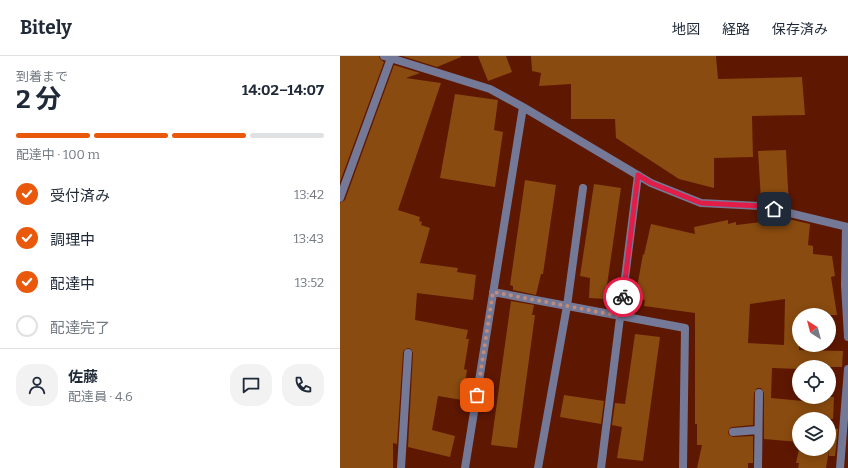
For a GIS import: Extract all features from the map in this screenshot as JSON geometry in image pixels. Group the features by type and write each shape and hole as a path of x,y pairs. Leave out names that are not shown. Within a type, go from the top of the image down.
{"street":[{"path":"340,198 387,57 490,89 651,183 701,203 760,206 847,227 845,285 848,337"},
{"path":"465,468 523,107"},
{"path":"601,468 638,175"},
{"path":"538,468 567,306 582,188"},
{"path":"493,292 686,328 683,468"},
{"path":"401,468 408,353"},
{"path":"840,468 848,369"},
{"path":"758,468 759,393"},
{"path":"733,432 758,430"}],"building":[{"path":"340,56 379,56 384,62 340,182"},
{"path":"402,56 461,56 461,57 437,67"},
{"path":"478,56 506,56 512,72 488,81"},
{"path":"531,56 716,56 718,79 802,77 805,115 752,116 753,157 714,158 714,188 679,179 616,138 615,119 571,119 571,84 539,86 541,73 532,71"},
{"path":"394,65 420,73 406,78 441,83 398,210 420,217 419,221 422,222 421,225 430,228 420,263 458,268 457,272 476,275 473,300 417,293 415,320 468,330 466,339 469,339 464,369 467,370 462,400 438,396 432,430 455,436 450,457 408,447 413,353 411,349 408,348 404,350 403,353 397,444 393,443 393,468 340,468 340,203 345,200"},
{"path":"455,94 498,100 494,130 503,132 495,187 440,178"},
{"path":"786,150 789,207 761,200 758,151"},
{"path":"525,180 556,185 543,274 541,274 536,295 513,290 513,286 510,285"},
{"path":"594,184 621,188 605,299 589,298 590,278 580,276"},
{"path":"762,213 810,224 808,245 813,246 813,254 832,256 835,276 831,277 836,308 792,308 792,352 843,351 842,367 836,367 836,360 792,360 792,369 772,368 771,398 792,400 792,404 834,404 833,412 792,412 792,441 764,439 764,393 761,388 757,388 754,393 753,425 732,427 728,432 729,435 733,437 753,436 753,463 748,463 748,468 697,468 702,445 697,445 697,424 695,424 695,313 644,306 645,300 635,299 643,254 644,255 651,224 695,234 694,227 728,220 728,224 736,222 736,225 762,222","holes":["785,299 784,345 748,343 750,304"]},
{"path":"511,301 534,305 532,315 535,315 517,448 491,445"},
{"path":"635,334 660,337 643,461 617,458 622,427 612,425 615,403 625,404"},
{"path":"564,395 604,401 601,424 560,417"},
{"path":"836,429 838,429 836,447"},
{"path":"798,456 828,456 826,468 798,468 799,463 796,463"}],"way so far":[{"path":"477,395 493,292 620,316 623,297"}],"route":[{"path":"623,297 638,175 651,183 701,203 760,206 774,209"}]}
